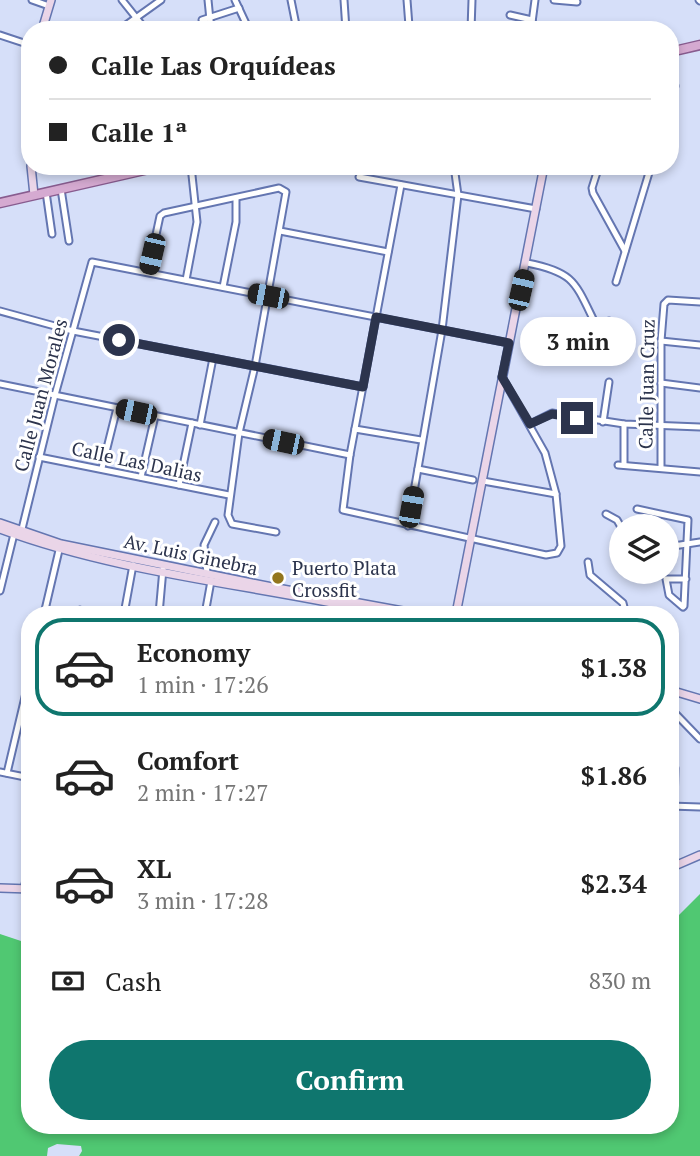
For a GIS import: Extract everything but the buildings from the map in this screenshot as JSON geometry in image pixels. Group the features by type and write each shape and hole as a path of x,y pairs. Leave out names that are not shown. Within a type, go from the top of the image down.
{"main road":[{"path":"679,48 700,43"},
{"path":"0,203 102,175"},
{"path":"0,197 46,192 122,175"}],"street":[{"path":"32,0 50,3 44,21"},
{"path":"122,0 139,21"},
{"path":"132,21 161,0"},
{"path":"208,0 210,21"},
{"path":"235,0 245,21"},
{"path":"290,0 295,21"},
{"path":"344,0 345,21"},
{"path":"407,0 409,21"},
{"path":"471,0 471,21"},
{"path":"510,15 532,19 535,0"},
{"path":"554,0 577,2"},
{"path":"202,20 239,8"},
{"path":"0,35 21,42"},
{"path":"32,175 33,192"},
{"path":"186,280 197,222 192,175"},
{"path":"408,526 442,330 458,195 455,175"},
{"path":"458,606 527,264 542,175"},
{"path":"596,175 593,193 625,251"},
{"path":"616,282 648,175"},
{"path":"359,177 536,209"},
{"path":"401,185 350,455 343,510 550,556 557,553 561,546 556,494 545,453 502,377"},
{"path":"276,532 232,524 228,519 239,433 256,366 268,296 280,231 286,195 284,190 279,188 167,211 160,216 148,272 186,280 223,287 268,296 509,343"},
{"path":"61,189 69,241"},
{"path":"46,192 52,233"},
{"path":"223,287 236,222 236,198"},
{"path":"280,231 388,252"},
{"name":"Calle Juan Morales","path":"0,591 92,262 148,272"},
{"path":"527,264 550,267 566,275 581,295 595,323"},
{"path":"699,302 700,292"},
{"name":"Calle Juan Cruz","path":"661,468 661,341 666,301 699,302"},
{"path":"0,311 73,331 363,387"},
{"path":"559,334 609,321"},
{"path":"661,341 700,345"},
{"path":"200,425 213,358"},
{"path":"603,422 609,382"},
{"path":"661,383 700,387"},
{"path":"0,384 350,455"},
{"path":"102,468 117,408"},
{"path":"530,424 552,414 624,425 700,427"},
{"path":"141,477 155,415"},
{"path":"179,485 192,423"},
{"path":"624,425 621,465 700,472"},
{"path":"355,429 421,440"},
{"name":"Calle Las Dalias","path":"39,457 229,495"},
{"path":"418,469 472,480"},
{"path":"483,481 556,494"},
{"path":"636,509 687,519 688,544 686,579 682,607 669,595 666,579 686,579"},
{"path":"206,606 209,577 204,545 215,522"},
{"name":"Av. Luis Ginebra","path":"0,523 18,533"},
{"name":"Av. Luis Ginebra","path":"0,529 133,565 163,567"},
{"path":"679,545 700,542"},
{"path":"46,606 60,546"},
{"name":"Av. Luis Ginebra","path":"60,546 351,606"},
{"path":"587,562 590,575 624,606"},
{"path":"125,606 133,565"},
{"path":"160,606 163,567"},
{"path":"679,693 700,699"},
{"path":"7,774 21,714"},
{"path":"679,717 700,739"},
{"path":"0,772 21,776"},
{"path":"679,806 700,807"},
{"path":"679,864 700,855"},
{"path":"0,888 21,889"}],"shaded area":[{"path":"700,894 700,1156 79,1156 81,1146 57,1144 48,1148 47,1156 0,1156 0,934 21,941 21,1134 679,1134 679,915"}],"place":[{"name":"Puerto Plata Crossfit","path":"278,578"}],"route":[{"path":"119,340 363,387 376,317 509,343 502,377 530,424 549,414 577,418"}]}
